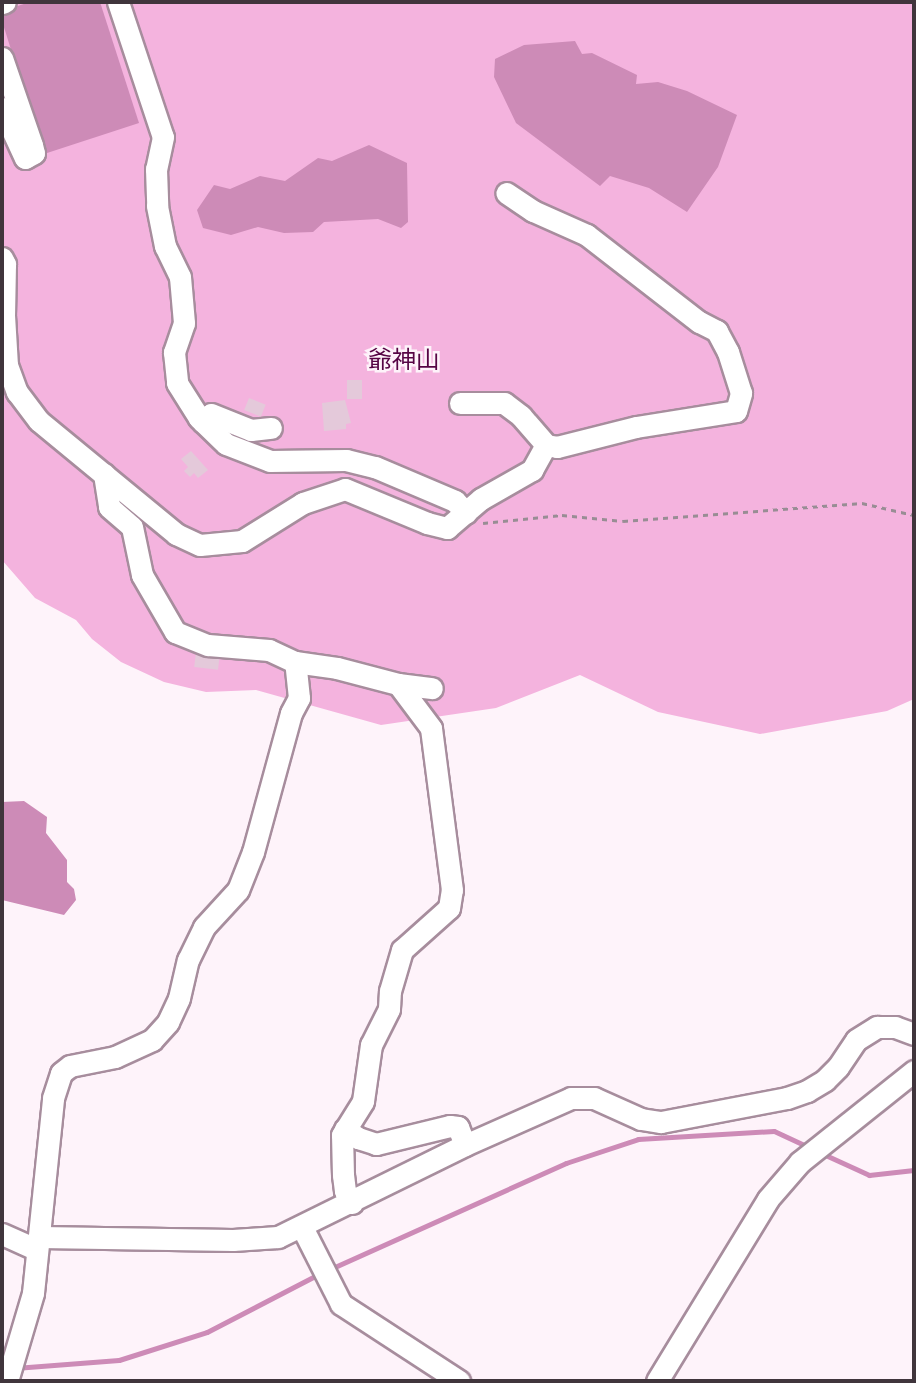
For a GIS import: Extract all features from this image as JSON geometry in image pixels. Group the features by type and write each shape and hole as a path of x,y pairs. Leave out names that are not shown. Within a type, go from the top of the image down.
{"street":[{"path":"118,2 163,137 156,169 157,194 164,246 180,277 184,323 174,352 177,383 203,422 226,444 270,461 346,460 375,467 455,501 466,513"},
{"path":"2,58 34,153 25,158 2,108"},
{"path":"460,403 504,403 521,416 546,445 557,447 636,427 736,411 741,393 728,352 717,331 699,322 587,235 533,211 506,193"},
{"path":"2,258 5,264 7,365 17,392 40,421 176,534 200,545 242,541 303,503 345,489 440,527 447,527 481,499 532,470 546,445"},
{"path":"203,422 211,414 251,430 271,428"},
{"path":"104,474 109,507 132,527 142,575 175,632 208,645 269,650 295,662 337,668 398,684 432,688"},
{"path":"7,1381 33,1293 53,1098 61,1073 70,1066 115,1057 152,1040 168,1022 179,998 188,960 204,927 238,890 253,852 291,713 299,698 295,662"},
{"path":"352,1203 343,1175 342,1135 363,1101 371,1045 389,1009 390,990 402,950 449,908 452,890 431,728 398,684"},
{"path":"2,1234 38,1243 278,1237 352,1203 465,1145 572,1098 594,1098 641,1119 661,1122 787,1098 825,1080 856,1040 877,1027 895,1027 914,1034"},
{"path":"657,1381 768,1199 800,1162 914,1071"},
{"path":"345,1129 358,1138 376,1144 450,1126 458,1127 465,1145"},
{"path":"302,1227 341,1304 459,1381"}],"path":[{"path":"466,513 481,523 562,514 623,521 862,503 914,515"}],"green space":[{"name":"爺神山","path":"2,2 914,2 914,699 887,711 760,734 658,712 580,675 496,708 381,725 256,690 206,692 164,682 121,662 92,639 76,620 35,598 2,560"}],"shaded area":[{"path":"30,2 100,2 139,123 44,154 2,21 2,11"},
{"path":"575,41 582,54 592,53 637,75 636,84 658,82 687,91 737,115 718,167 687,212 649,188 610,176 600,186 516,123 494,77 495,59 524,45"},
{"path":"369,145 407,163 408,222 401,228 378,219 324,222 313,232 284,233 258,227 231,235 203,228 197,210 214,185 230,189 260,176 285,181 318,158 332,161"},
{"path":"24,801 47,817 46,833 67,860 67,882 74,889 76,900 64,915 2,900 2,802"}],"building":[{"path":"347,380 362,380 362,399 347,399"},
{"path":"249,398 266,405 261,417 244,410"},
{"path":"345,400 351,423 346,424 346,429 324,431 322,403"},
{"path":"191,451 208,470 198,478 194,473 190,477 184,471 188,467 181,459"},
{"path":"196,652 220,655 218,670 194,667"}],"waterway":[{"path":"328,1270 566,1163 638,1139 774,1131 809,1147"},
{"path":"821,1153 869,1175 914,1170"},
{"path":"15,1368 119,1360 207,1332 319,1274"}]}
